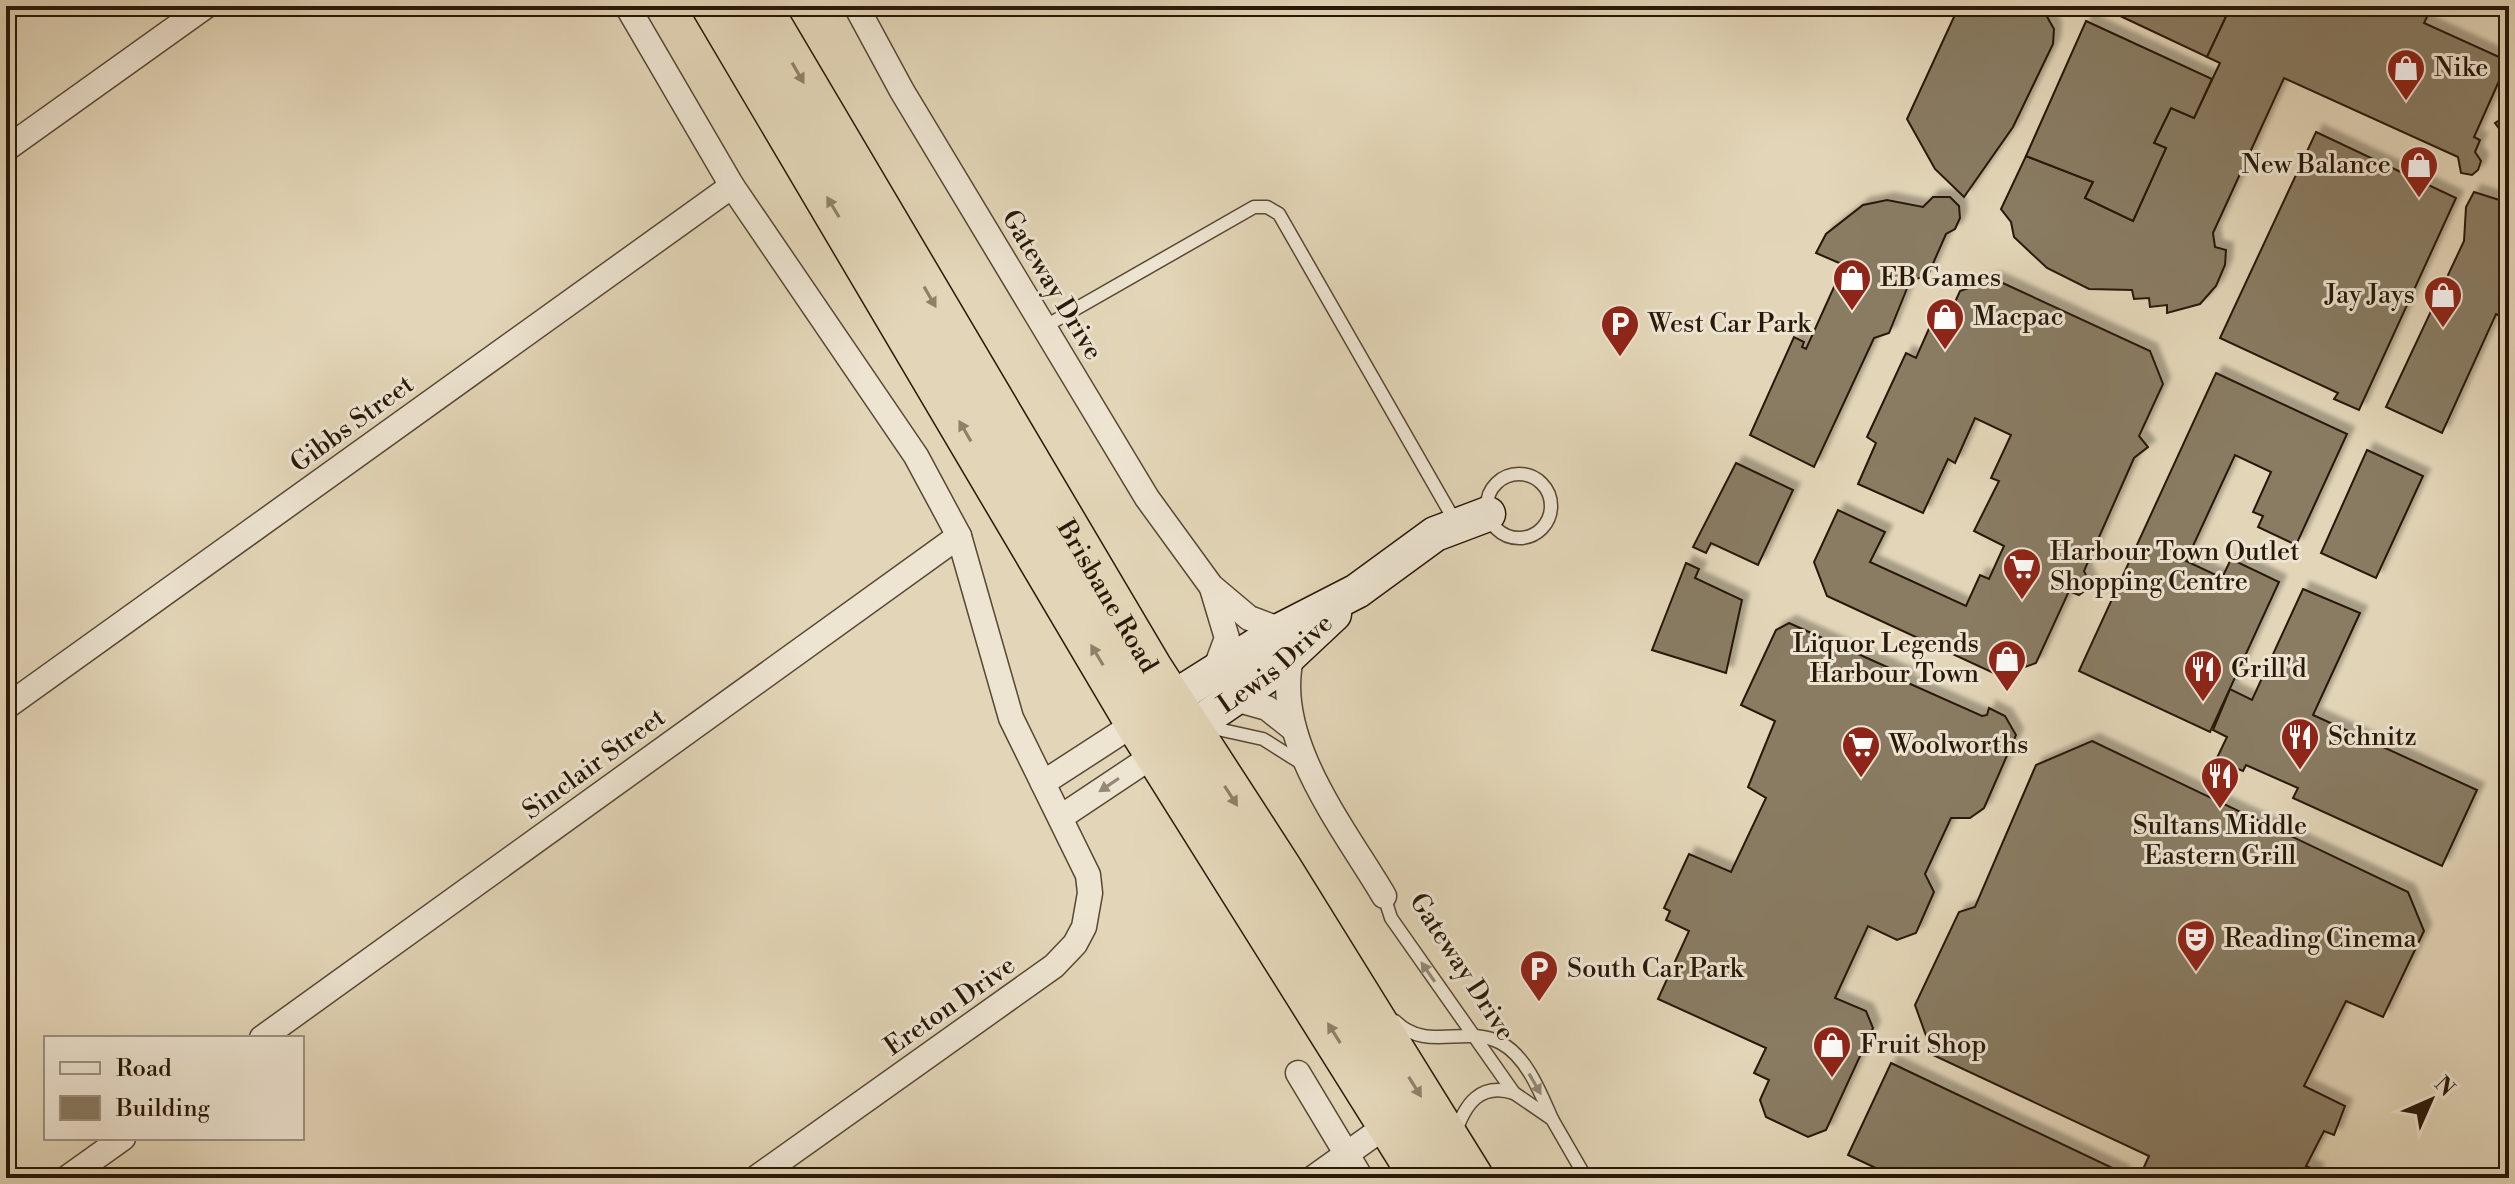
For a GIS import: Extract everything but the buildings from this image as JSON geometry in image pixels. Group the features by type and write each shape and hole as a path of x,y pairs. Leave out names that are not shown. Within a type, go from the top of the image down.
{"highway":[{"name":"Brisbane Road","path":"714,6 1170,726 1280,870 1461,1162"},
{"name":"Brisbane Road","path":"758,6 1170,726 1423,1178"}],"street":[{"path":"6,149 206,6"},
{"path":"627,6 732,186 916,456 959,536 1011,718 1065,825 1170,726"},
{"name":"Gateway Drive","path":"856,6 902,91 1147,498 1211,586 1249,618 1287,643 1285,681 1291,727 1316,780 1384,896"},
{"name":"Gibbs Street","path":"6,707 732,186"},
{"name":"Lewis Drive","path":"1170,726 1235,699 1287,643 1435,534 1473,520"},
{"name":"Sinclair Street","path":"265,1036 959,536"},
{"name":"Gateway Drive","path":"1211,586 1227,638 1215,670"},
{"name":"Lewis Drive","path":"1170,726 1215,670 1287,643"},
{"path":"1235,699 1267,708 1291,727"},
{"path":"1043,783 1170,726"},
{"name":"Ereton Drive","path":"756,1178 1066,955 1084,927 1090,893 1083,860 1065,825"},
{"path":"1298,1073 1361,1178"},
{"path":"1313,1178 1390,1123"},
{"path":"67,1178 120,1140"}],"lane":[{"path":"1044,327 1254,207 1267,207 1279,214 1473,520 1505,535 1532,536 1549,520 1551,499 1545,486 1532,476 1507,475 1492,487 1473,520"},
{"path":"1170,726 1263,739 1291,755 1316,780"},
{"path":"1280,870 1325,915"},
{"name":"Gateway Drive","path":"1384,896 1391,918 1472,1036 1514,1093 1552,1119 1586,1178"},
{"path":"1382,1005 1411,1034 1437,1039 1472,1036 1500,1042 1517,1056 1552,1119"},
{"path":"1461,1162 1461,1116 1473,1098 1493,1089 1514,1093"}],"place":[{"name":"Nike","path":"2406,102"},
{"name":"New Balance","path":"2419,199"},
{"name":"EB Games","path":"1852,312"},
{"name":"Jay Jays","path":"2443,329"},
{"name":"Macpac","path":"1945,351"},
{"name":"West Car Park","path":"1620,358"},
{"name":"Harbour Town Outlet Shopping Centre","path":"2022,601"},
{"name":"Liquor Legends Harbour Town","path":"2007,693"},
{"name":"Grill'd","path":"2203,703"},
{"name":"Schnitz","path":"2300,771"},
{"name":"Woolworths","path":"1861,779"},
{"name":"Sultans Middle Eastern Grill","path":"2220,810"},
{"name":"Reading Cinema","path":"2196,973"},
{"name":"South Car Park","path":"1539,1003"},
{"name":"Fruit Shop","path":"1832,1079"}]}
